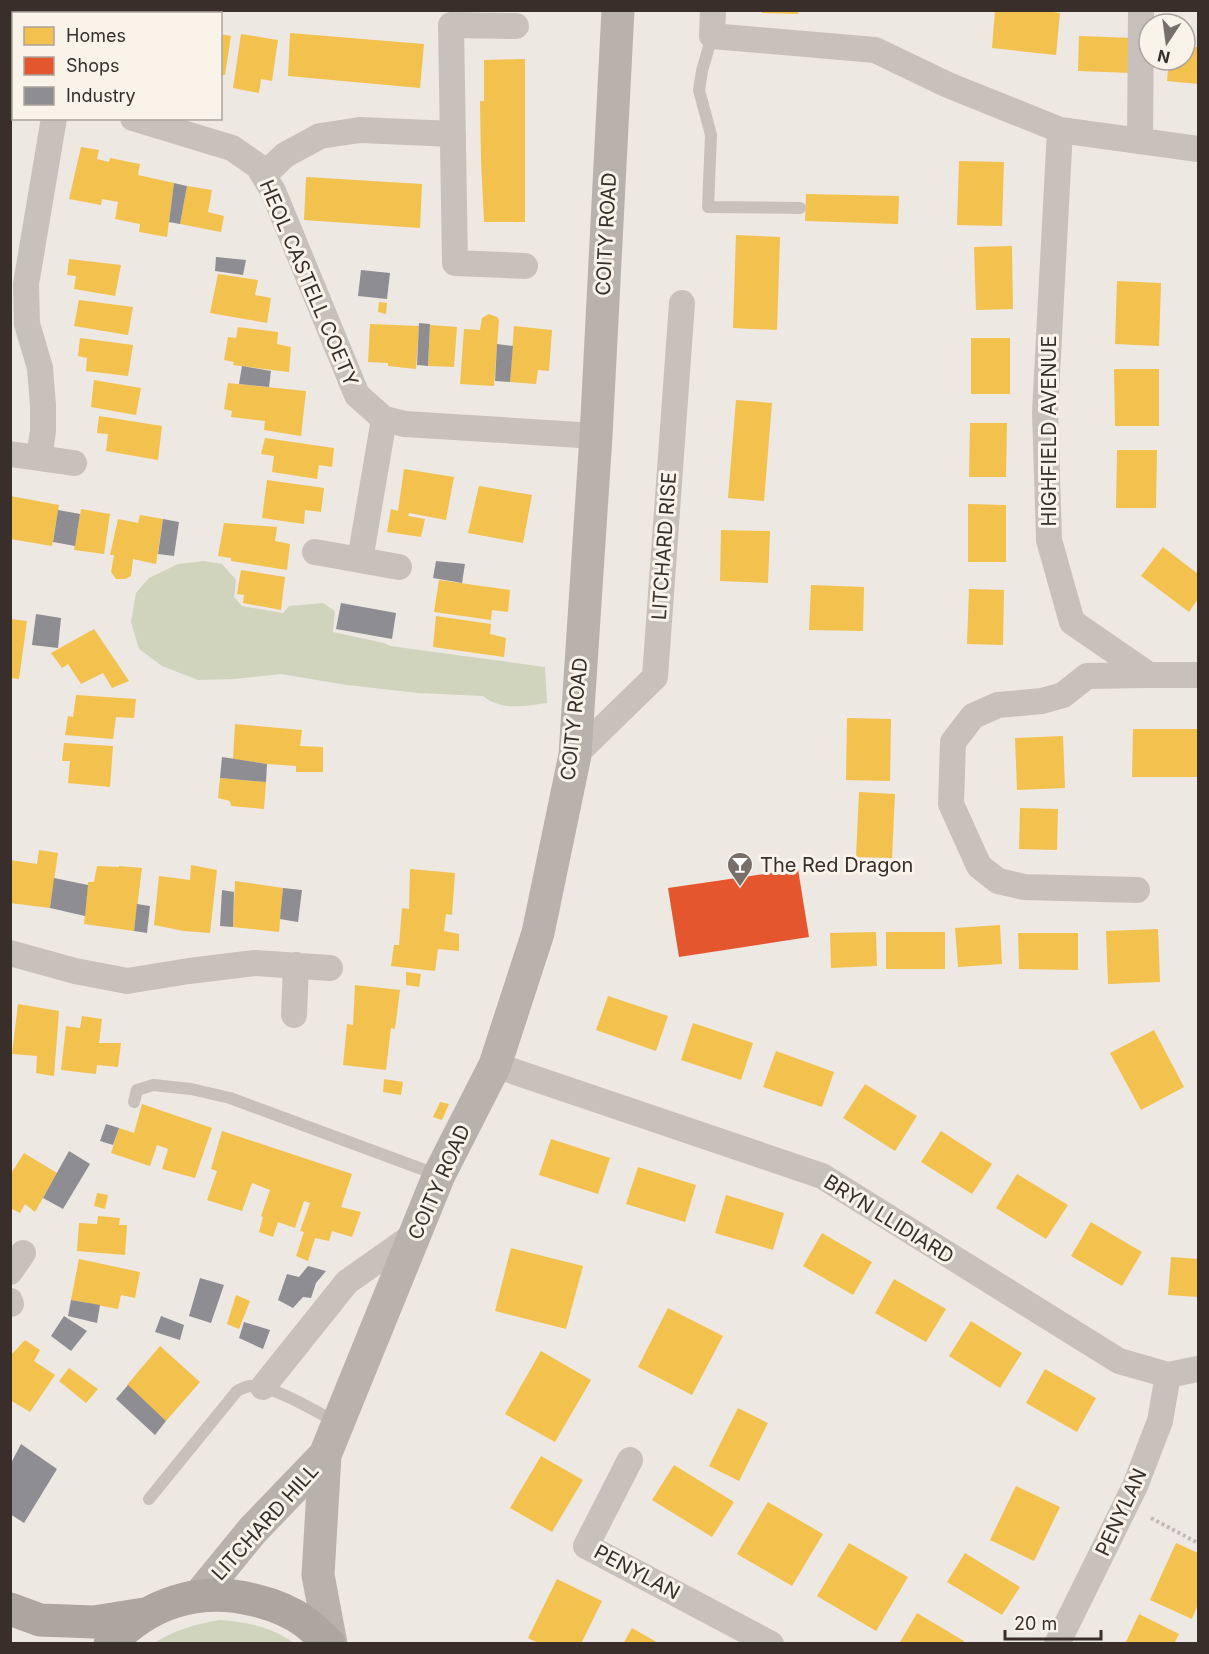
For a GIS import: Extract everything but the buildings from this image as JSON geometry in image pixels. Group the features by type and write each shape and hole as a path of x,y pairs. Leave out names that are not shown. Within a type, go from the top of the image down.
{"main road":[{"name":"COITY ROAD","path":"325,1455 439,1175 495,1065 538,933 574,755 596,436 618,10"},
{"name":"LITCHARD HILL","path":"199,1596 252,1531 325,1455"},
{"name":"LITCHARD HILL","path":"325,1455 318,1575 330,1644"},
{"path":"110,1644 122,1631 146,1614 172,1602 199,1596 236,1595 272,1604 304,1621 330,1644"},
{"path":"10,1609 40,1620 94,1622 146,1614"}],"street":[{"path":"713,10 712,36 875,50 948,85 1060,130 1198,149"},
{"path":"1140,141 1141,10"},
{"path":"516,26 451,25 455,263 525,266"},
{"path":"39,458 43,431 43,405 40,368 27,324 26,284 54,120"},
{"name":"HEOL CASTELL COETY","path":"140,120 232,148 258,166 273,191 357,395 384,419"},
{"path":"264,175 285,156 320,136 360,130 453,134"},
{"name":"HIGHFIELD AVENUE","path":"1060,130 1045,412 1049,540 1072,622 1149,675"},
{"name":"LITCHARD RISE","path":"574,755 655,677 682,303"},
{"path":"360,560 384,419 405,424 596,436"},
{"path":"10,454 74,463"},
{"path":"315,552 399,567"},
{"path":"1137,890 1024,887 998,881 979,866 951,804 953,742 972,716 998,705 1042,701 1063,695 1087,676 1198,675"},
{"path":"10,953 127,981 189,970 255,963 330,968"},
{"path":"294,1015 296,965"},
{"name":"BRYN LLIDIARD","path":"495,1065 822,1176 1119,1361 1168,1375 1198,1369"},
{"path":"262,1387 347,1282 415,1234"},
{"name":"PENYLAN","path":"1057,1644 1135,1486 1160,1420 1168,1375"},
{"name":"PENYLAN","path":"630,1460 586,1546 771,1644"}],"lane":[{"path":"712,36 699,90 711,135 708,207 800,208"},
{"path":"134,1102 137,1090 153,1085 191,1089 230,1098 439,1175"},
{"path":"149,1499 237,1391 245,1387 271,1389 338,1423"}],"path":[{"path":"1126,1504 1198,1543"}],"green space":[{"path":"203,561 222,564 236,580 234,597 242,606 283,613 289,606 323,603 335,611 333,632 390,646 545,667 547,703 505,706 483,696 418,693 347,685 281,674 198,680 162,666 139,649 131,622 136,593 149,578 178,564"},
{"path":"220,1620 259,1626 286,1637 294,1643 154,1643 186,1628"}],"place":[{"name":"The Red Dragon","path":"740,888"}]}
